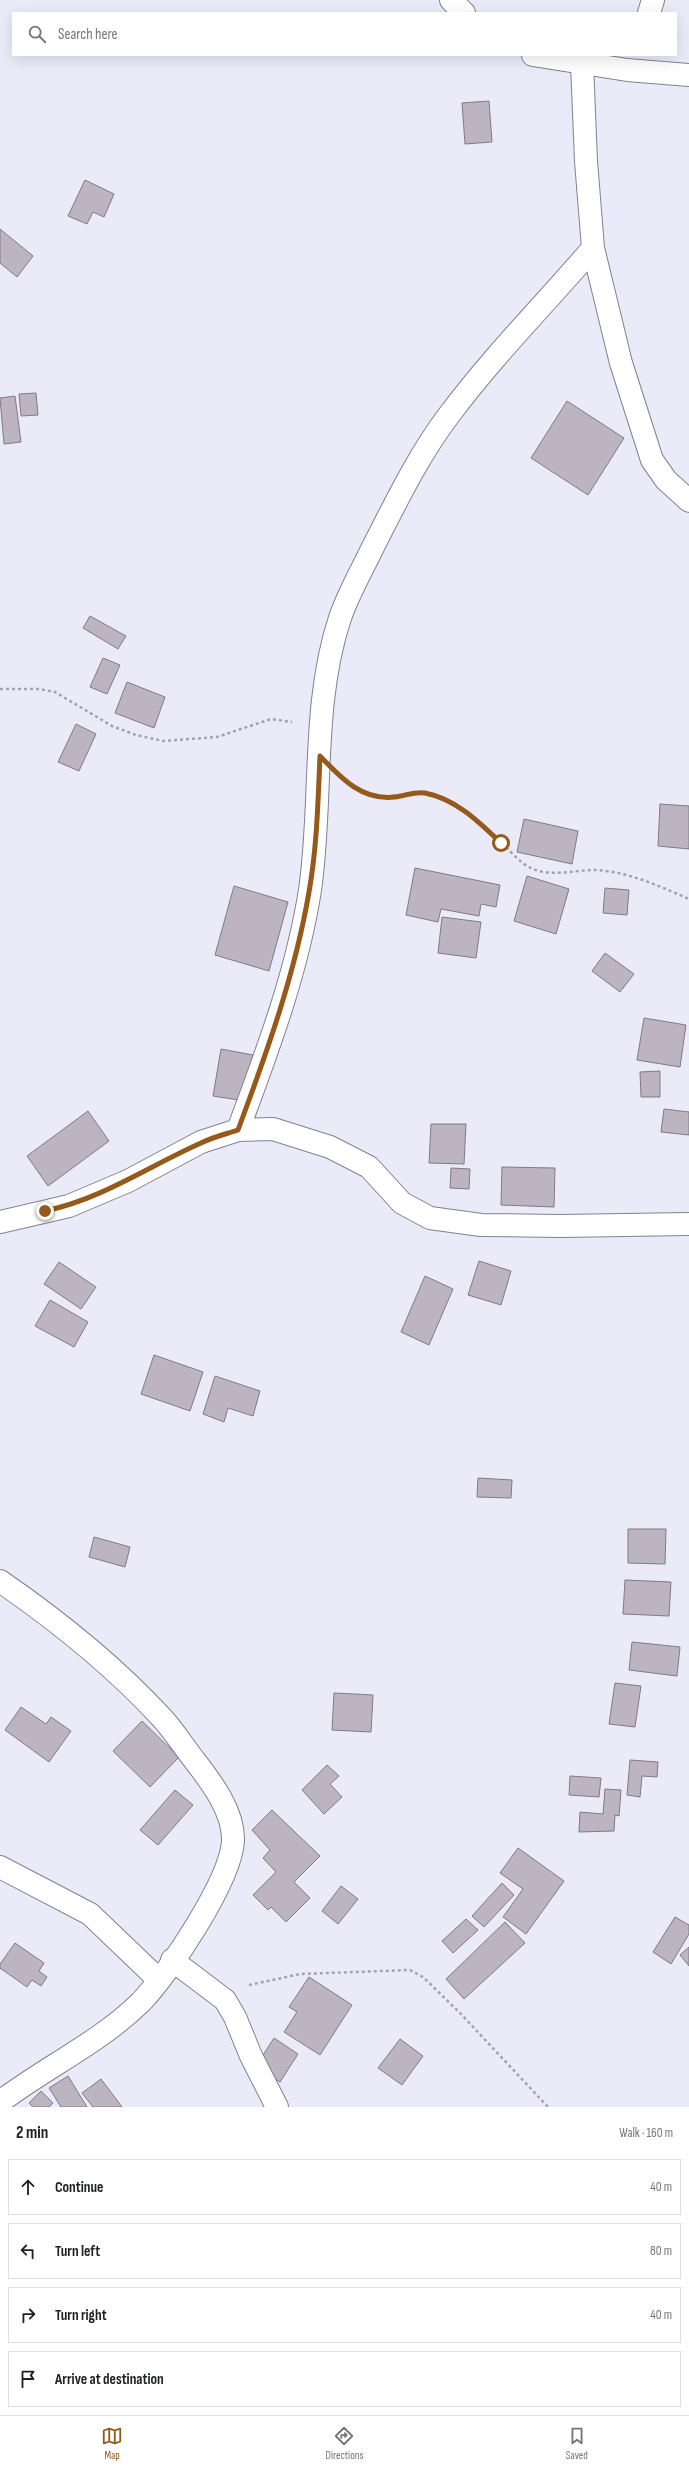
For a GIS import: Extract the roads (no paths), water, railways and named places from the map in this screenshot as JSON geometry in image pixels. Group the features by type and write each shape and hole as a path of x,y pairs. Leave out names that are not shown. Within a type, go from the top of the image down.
{"street":[{"path":"451,0 463,12"},
{"path":"648,12 653,0"},
{"path":"538,56 582,64 630,63 689,74"},
{"path":"582,64 586,161 593,248 621,363 652,460 666,480 689,501"},
{"path":"238,1130 274,1033 293,966 309,892 316,830 323,708 330,656 340,617 403,486 448,416 497,355 538,312 593,248"},
{"path":"0,1222 69,1206 128,1181 201,1142 238,1130 272,1129 330,1147 369,1167 402,1203 430,1218 481,1225 560,1226 689,1224"},
{"path":"0,1581 80,1640 121,1676 163,1719 208,1777 229,1815 233,1841 226,1872 208,1907 159,1980 141,2001 111,2028 27,2081 0,2102"},
{"path":"0,1867 90,1914 159,1980"},
{"path":"172,1960 225,2000 235,2017 251,2056 277,2107"}]}
